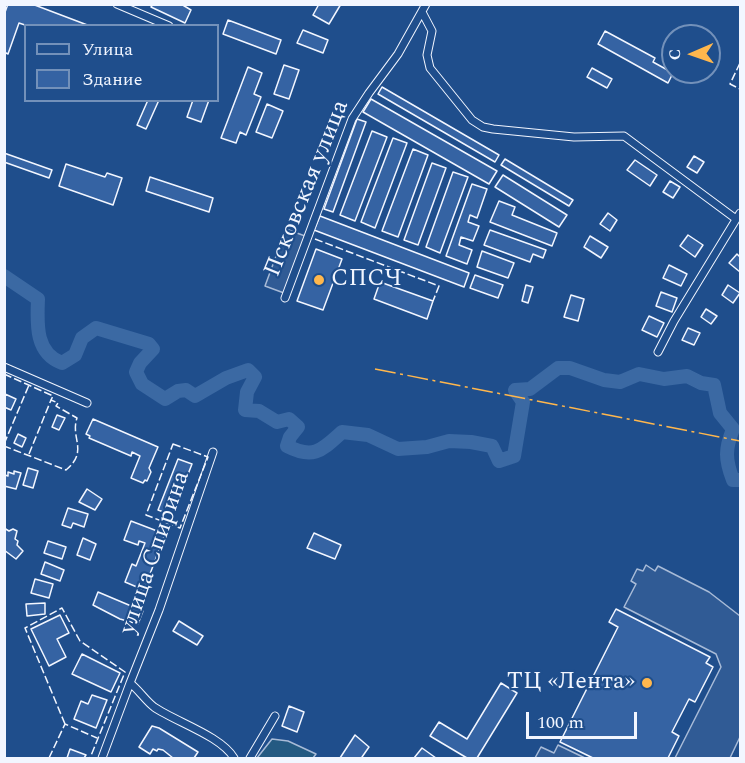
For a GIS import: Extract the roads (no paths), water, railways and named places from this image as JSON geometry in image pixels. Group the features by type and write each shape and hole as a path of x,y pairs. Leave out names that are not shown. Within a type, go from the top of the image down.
{"street":[{"path":"117,4 164,24"},
{"path":"424,8 432,31 427,55 430,68 472,120 483,127 493,129 574,137 624,136 738,216 674,321 658,352"},
{"name":"Псковская улица","path":"285,298 352,119 399,54 424,8"},
{"path":"4,367 87,403"},
{"name":"улица Спирина","path":"102,759 135,667 159,610 213,452"},
{"path":"130,684 156,708 230,751 234,759"},
{"path":"250,759 275,716"}],"waterway":[{"path":"4,276 38,299 38,328 42,345 53,358 62,363 75,355 82,338 96,328 149,344 153,349 140,363 136,372 142,384 165,399 178,391 186,390 195,396 226,378 248,370 255,377 247,392 245,410 259,411 277,422 289,419 298,427 290,437 287,446 296,450 317,451 342,432 368,435 398,449 427,447 449,441 471,442 492,446 499,461 514,456 523,402 515,390 530,389 558,368 570,368 604,380 620,382 639,374 664,379 687,376 701,383 714,385 720,413 733,429 727,448 728,466 733,480 740,480"}],"place":[{"name":"СПСЧ","path":"319,280"},
{"name":"ТЦ «Лента»","path":"647,683"}]}
